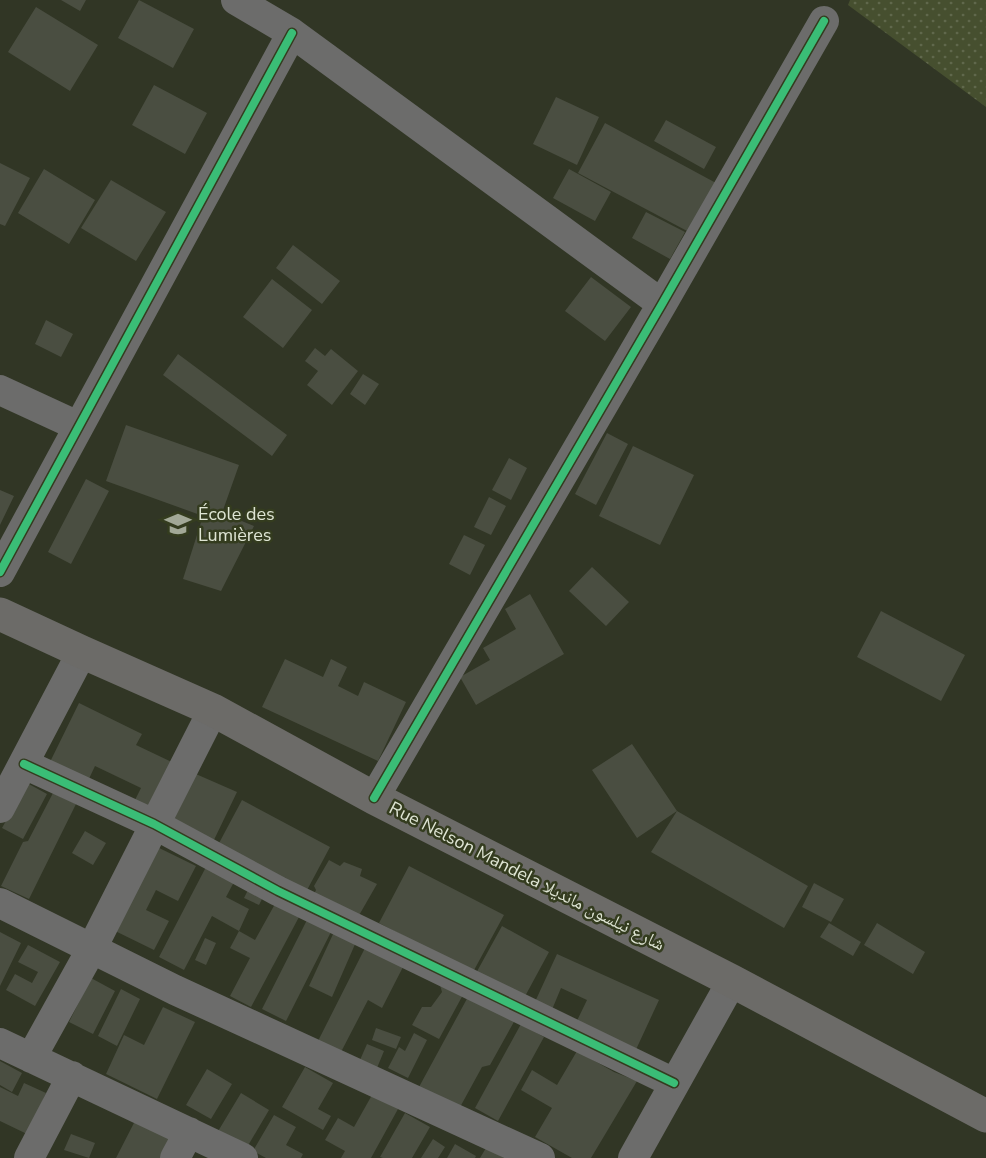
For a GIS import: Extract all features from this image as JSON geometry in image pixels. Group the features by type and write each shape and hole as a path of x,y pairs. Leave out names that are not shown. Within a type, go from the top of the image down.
{"main road":[{"name":"Rue Nelson Mandela شارع نيلسون مانديلا","path":"0,614 213,710 374,798 732,981 986,1116"}],"street":[{"path":"236,0 292,33 662,304"},
{"path":"374,798 824,21"},
{"path":"0,572 292,33"},
{"path":"0,390 78,426"},
{"path":"0,808 82,652"},
{"path":"31,1058 91,950 213,710"},
{"path":"24,764 154,824 278,891 674,1083"},
{"path":"0,903 91,950 540,1158"},
{"path":"633,1158 732,981"},
{"path":"0,1043 72,1076 182,1145 243,1158"},
{"path":"29,1158 72,1076"}],"green space":[{"path":"850,0 986,0 986,107 848,5"}],"building":[{"path":"61,0 86,0 80,11"},
{"path":"139,0 194,29 173,68 118,38"},
{"path":"36,7 98,45 70,91 8,52"},
{"path":"154,85 207,113 185,154 132,125"},
{"path":"556,97 599,117 577,165 533,144"},
{"path":"666,120 716,147 704,169 654,141"},
{"path":"605,123 716,183 689,232 578,173"},
{"path":"0,163 30,178 5,226 0,224"},
{"path":"44,169 95,200 69,244 18,213"},
{"path":"569,169 611,192 595,221 553,198"},
{"path":"111,180 166,212 136,261 81,228"},
{"path":"646,212 685,232 670,259 632,238"},
{"path":"293,245 340,281 322,304 276,268"},
{"path":"591,277 631,307 605,341 565,311"},
{"path":"272,279 312,310 283,348 243,317"},
{"path":"46,320 73,334 61,357 35,344"},
{"path":"315,348 325,356 331,349 358,371 332,405 307,385 318,371 305,361"},
{"path":"178,354 287,435 272,456 163,375"},
{"path":"363,374 379,384 365,405 350,394"},
{"path":"126,425 239,465 222,513 254,526 221,591 183,579 203,516 106,481"},
{"path":"607,433 628,444 596,505 575,494"},
{"path":"633,446 694,475 660,545 599,516"},
{"path":"509,458 527,468 511,500 492,490"},
{"path":"86,479 109,491 71,564 48,552"},
{"path":"0,490 14,496 0,525"},
{"path":"489,497 506,506 491,535 474,527"},
{"path":"464,535 485,545 470,575 449,564"},
{"path":"592,567 629,602 606,626 569,591"},
{"path":"530,594 564,654 476,705 460,677 490,660 483,648 516,629 505,609"},
{"path":"881,611 965,655 941,701 857,657"},
{"path":"285,659 323,677 331,659 347,667 338,686 358,696 364,682 406,702 378,761 262,707"},
{"path":"79,703 142,734 136,745 178,765 155,812 134,802 141,788 95,766 87,783 49,764"},
{"path":"632,744 677,811 637,838 592,770"},
{"path":"189,771 237,792 213,842 165,821"},
{"path":"27,783 47,794 23,839 2,828"},
{"path":"53,793 76,804 29,899 1,886 23,842 28,841"},
{"path":"242,800 330,847 306,892 218,845"},
{"path":"677,811 808,886 784,928 651,852"},
{"path":"85,831 106,843 93,865 72,853"},
{"path":"151,844 196,866 178,901 156,890 146,910 169,921 154,950 109,928"},
{"path":"329,860 340,866 344,862 362,869 360,876 377,884 354,924 310,903 316,890 314,886"},
{"path":"409,866 504,915 473,972 379,923"},
{"path":"206,867 234,882 226,897 249,909 239,931 212,916 184,970 159,957"},
{"path":"814,883 844,899 831,922 802,907"},
{"path":"251,884 266,891 259,905 244,898"},
{"path":"275,904 299,917 251,1007 230,996 250,958 230,948 239,931 255,940"},
{"path":"308,918 332,930 286,1021 262,1009"},
{"path":"829,923 861,942 853,956 820,937"},
{"path":"877,923 925,952 913,974 864,945"},
{"path":"502,926 549,952 523,1000 475,975"},
{"path":"0,932 21,943 0,986"},
{"path":"334,932 356,942 332,997 309,986"},
{"path":"205,938 216,943 206,965 195,960"},
{"path":"28,945 60,962 35,1006 6,990 15,974 32,983 38,972 18,962"},
{"path":"365,948 403,967 382,1008 368,1000 341,1052 318,1041"},
{"path":"557,954 659,1000 633,1056 573,1029 587,1000 561,988 551,1012 534,1004"},
{"path":"91,978 115,991 93,1034 69,1022"},
{"path":"438,978 464,993 439,1039 412,1025 422,1007 431,1007 442,992"},
{"path":"121,989 140,999 117,1046 98,1036"},
{"path":"469,995 515,1020 490,1065 482,1067 459,1109 419,1087"},
{"path":"163,1007 195,1022 157,1099 106,1074 124,1035 144,1045"},
{"path":"521,1024 544,1037 498,1121 475,1108"},
{"path":"376,1028 401,1037 396,1049 372,1040"},
{"path":"414,1033 427,1040 408,1078 388,1068 399,1047 405,1051"},
{"path":"367,1044 384,1051 377,1068 360,1060"},
{"path":"577,1051 614,1072 637,1081 591,1158 572,1158 535,1137 552,1108 521,1090 532,1070 557,1085"},
{"path":"0,1061 22,1073 12,1092 0,1085"},
{"path":"305,1067 333,1083 318,1109 331,1116 323,1130 282,1107"},
{"path":"207,1069 232,1084 211,1119 186,1105"},
{"path":"24,1083 46,1093 27,1134 0,1121 0,1087 18,1096"},
{"path":"241,1093 269,1110 243,1154 214,1138"},
{"path":"372,1095 398,1109 371,1158 341,1158 345,1151 325,1140 338,1118 354,1127"},
{"path":"405,1113 430,1127 412,1158 380,1157"},
{"path":"274,1115 296,1127 286,1145 303,1154 301,1158 266,1158 253,1151"},
{"path":"136,1119 175,1139 165,1158 116,1158"},
{"path":"71,1134 95,1143 89,1158 64,1150"},
{"path":"433,1139 445,1147 438,1158 421,1158"},
{"path":"455,1144 476,1156 475,1158 447,1158"},
{"path":"486,1148 504,1158 480,1158"}],"cycle path":[{"path":"374,798 824,21"},
{"path":"0,572 292,33"},
{"path":"24,764 154,824 278,891 674,1083"}],"place":[{"name":"École des Lumières","path":"178,524"}]}
